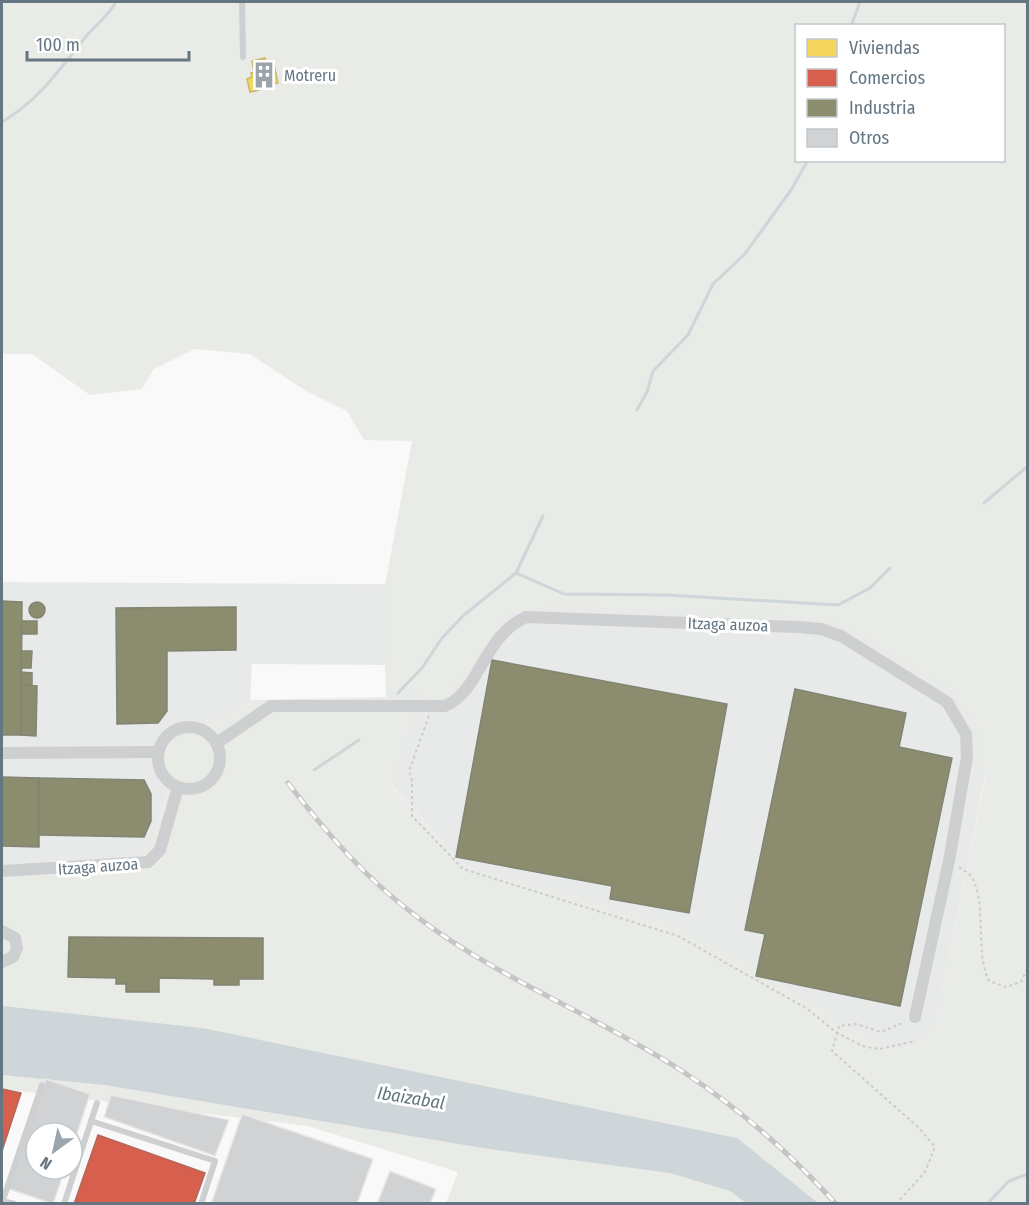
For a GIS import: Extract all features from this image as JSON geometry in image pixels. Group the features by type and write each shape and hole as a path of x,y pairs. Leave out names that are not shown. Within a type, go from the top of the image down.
{"street":[{"name":"Itzaga auzoa","path":"217,743 272,706 432,708 445,706 461,697 501,633 514,622 526,617 821,629 841,636 947,702 966,734 967,757 949,861 915,1017"},
{"path":"184,726 203,729 217,743 220,764 209,782 189,789 178,787 164,777 158,761 158,752 167,735 184,726"},
{"path":"2,753 158,752"},
{"name":"Itzaga auzoa","path":"2,871 148,862 160,850 178,787"},
{"path":"2,931 15,938 17,948 13,957 2,962"}],"lane":[{"path":"242,2 243,57"},
{"path":"15,1203 2,1200 42,1084"},
{"path":"63,1203 97,1102"},
{"path":"91,1121 216,1161 201,1203"}],"path":[{"path":"432,708 409,771 412,781 412,816 463,869 678,936 806,1008 836,1032 862,1046 879,1049 916,1041"},
{"path":"949,861 970,876 973,884 978,899 982,967 989,981 1006,987 1021,982 1028,967"},
{"path":"896,1203 925,1172 935,1147 919,1128 832,1051 839,1026 856,1024 881,1032 915,1017"}],"shaded area":[{"path":"2,2 1027,2 1027,1203 446,1203 458,1172 307,1126 2,1089 2,863 127,859 142,851 153,838 168,794 162,780 153,771 152,745 169,728 177,724 224,719 250,700 386,697 413,703 393,788 463,865 663,922 739,961 887,1050 915,1047 936,1023 986,772 979,759 979,732 968,712 950,690 846,627 811,617 560,606 509,614 445,700 390,691 385,585 412,441 364,440 347,411 306,391 250,354 195,349 154,369 142,389 90,395 32,354 2,354"},
{"path":"2,582 838,587 995,724 936,1023 915,1047 887,1050 739,961 663,922 463,865 393,787 413,703 386,697 385,665 252,664 250,700 224,719 177,724 169,728 153,771 162,780 168,794 153,838 142,851 127,859 2,863"}],"water":[{"name":"Ibaizabal","path":"2,1006 202,1028 737,1138 818,1203 746,1203 730,1191 670,1173 489,1149 105,1085 2,1075"}],"building: Viviendas":[{"name":"Motreru","path":"265,58 267,66 274,65 278,83 258,87 259,90 250,92 247,79 252,77 251,73 254,72 252,61"}],"building: Comercios":[{"path":"2,1089 21,1093 2,1151"},
{"path":"98,1135 205,1173 194,1204 74,1204 82,1181 84,1181"}],"building: Industria":[{"path":"2,601 22,602 21,735 2,735"},
{"path":"37,602 45,610 37,618 29,610"},
{"path":"236,607 236,650 167,651 167,711 158,723 117,724 116,608"},
{"path":"22,621 37,621 37,634 21,634"},
{"path":"21,651 32,651 31,668 21,668"},
{"path":"492,660 727,704 689,913 610,899 612,886 456,857"},
{"path":"21,672 32,673 32,686 21,685"},
{"path":"21,685 37,686 36,736 21,735"},
{"path":"795,689 906,713 899,747 952,758 900,1006 756,976 765,934 745,930"},
{"path":"2,777 39,778 39,847 2,846"},
{"path":"39,778 144,780 151,794 151,821 144,837 39,835"},
{"path":"69,937 263,938 263,979 239,979 239,985 214,985 214,979 159,978 159,992 126,992 126,984 116,984 116,978 68,977"}],"building: Otros":[{"path":"46,1079 90,1094 81,1121 32,1121"},
{"path":"111,1095 229,1120 215,1156 104,1117"},
{"path":"242,1114 373,1159 357,1204 211,1204"},
{"path":"24,1144 24,1181 61,1181 53,1204 9,1189"},
{"path":"390,1171 436,1189 430,1204 377,1204"}],"waterway":[{"path":"2,122 39,93 116,2"},
{"path":"852,24 860,2"},
{"path":"637,410 647,392 653,371 688,335 713,284 744,255 791,190 807,162"},
{"path":"984,503 1028,466"},
{"path":"398,693 422,668 442,638 464,615 516,573 543,516"},
{"path":"516,573 564,594 665,595 838,605 870,588 890,568"},
{"path":"314,770 359,740"},
{"path":"987,1204 1009,1181 1028,1174"}],"railway":[{"path":"288,783 349,856 383,889 420,919 483,961 650,1051 682,1071 764,1133 836,1204"}],"place":[{"name":"Motreru","path":"264,75"}]}
